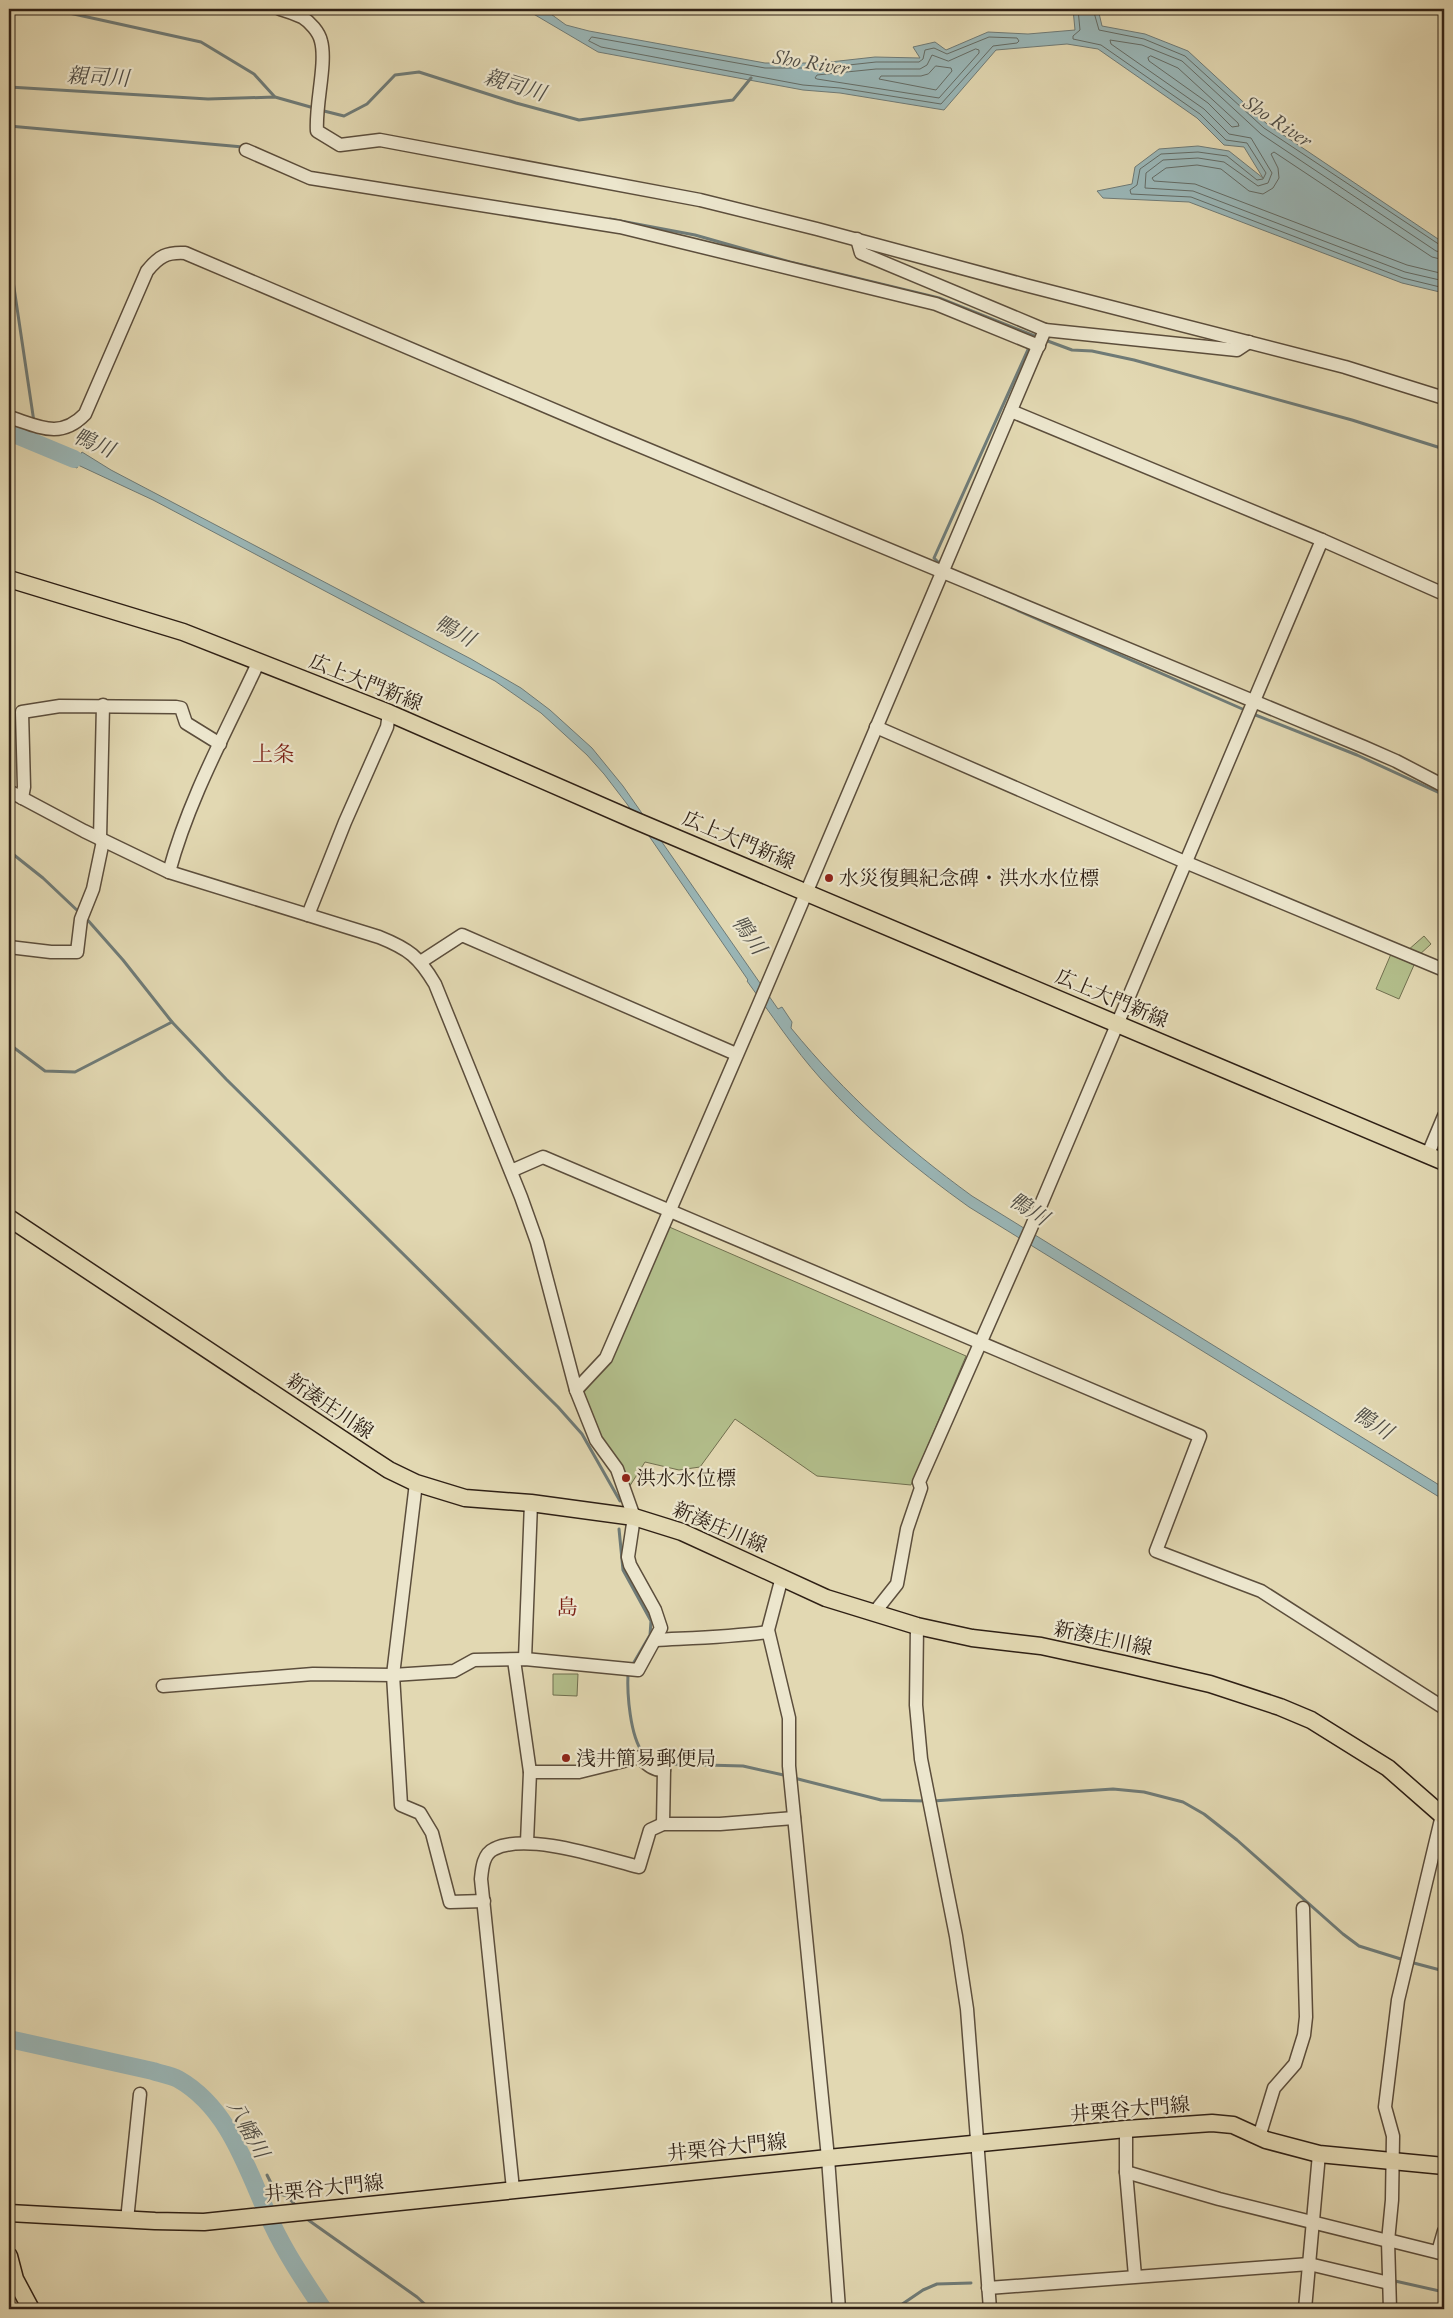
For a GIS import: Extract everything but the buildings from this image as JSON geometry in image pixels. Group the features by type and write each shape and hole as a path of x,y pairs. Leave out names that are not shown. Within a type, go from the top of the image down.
{"main road":[{"name":"広上大門新線","path":"9,579 183,632 259,661 389,714 634,820 1444,1162"},
{"name":"新湊庄川線","path":"9,1218 374,1460 416,1483 465,1498 531,1503 634,1517 682,1532 782,1576 826,1598 917,1626 972,1638 1041,1646 1210,1684 1280,1707 1311,1720 1388,1768 1443,1813"},
{"name":"井栗谷大門線","path":"9,2213 128,2220 204,2222 828,2158 1126,2129 1212,2123 1233,2125 1259,2136 1320,2154 1394,2163 1444,2166"},
{"path":"9,2256 15,2279 31,2309"}],"street":[{"path":"280,9 303,18 315,29 321,41 322,65 315,113 317,131 340,145 380,140 700,200 857,239 1024,285 1345,367 1444,398"},
{"path":"246,150 310,178 620,227 927,301 1039,346"},
{"path":"857,239 860,253 1045,330 1237,350 1249,342"},
{"path":"9,417 49,430 61,430 75,425 85,414 147,271 162,256 172,252 185,254 1396,761 1444,786"},
{"path":"576,1390 606,1358 759,1004 1045,330"},
{"path":"1011,411 1322,540 1444,594"},
{"path":"874,1613 897,1584 907,1529 921,1488 918,1482 1031,1228 1184,862 1322,540"},
{"path":"169,872 180,835 259,661"},
{"path":"22,798 24,787 22,712 60,706 181,708 186,723 220,744"},
{"path":"9,947 51,952 77,952 81,919 93,889 102,840 102,706"},
{"path":"308,915 345,822 388,727 389,714"},
{"path":"876,728 1184,862 1444,970"},
{"path":"9,791 102,840 169,872 399,945 422,961 435,984 511,1170 537,1242 576,1390 596,1440 617,1469 634,1517 628,1557 630,1565 654,1610 661,1628 638,1670 520,1659 474,1660 454,1671 393,1675 313,1674 163,1686"},
{"path":"422,961 462,935 736,1054"},
{"path":"1428,1154 1444,1116"},
{"path":"511,1170 543,1157 1200,1436 1156,1551 1261,1591 1444,1708"},
{"path":"416,1483 393,1675 401,1805 420,1813 432,1833 450,1902 484,1900"},
{"path":"527,1842 530,1772 520,1659 531,1503"},
{"path":"782,1576 768,1632 789,1718 789,1766 828,2158 839,2309"},
{"path":"917,1626 916,1705 921,1759 956,1936 966,2000 990,2309"},
{"path":"656,1640 698,1636 735,1637 768,1632"},
{"path":"530,1772 579,1772 640,1757 646,1764 659,1771 663,1765 664,1824"},
{"path":"1390,2309 1388,2240 1394,2163 1393,2136 1384,2107 1398,2000 1443,1813"},
{"path":"513,2189 481,1880 483,1861 493,1849 527,1842 562,1848 639,1867 650,1830 664,1824 720,1824 794,1818"},
{"path":"1259,2136 1274,2088 1295,2064 1304,2035 1306,2017 1304,1908"},
{"path":"128,2220 140,2094"},
{"path":"1126,2129 1126,2172 1135,2276"},
{"path":"1305,2309 1320,2154"},
{"path":"1126,2172 1312,2222 1441,2253 1444,2231"},
{"path":"988,2288 1309,2264 1389,2283"}],"green space":[{"path":"1424,936 1431,944 1417,957 1407,951"},
{"path":"1391,954 1414,965 1399,999 1376,989"},
{"path":"667,1226 966,1356 911,1485 817,1476 735,1419 700,1467 679,1470 645,1462 626,1492 576,1403 610,1358"},
{"path":"553,1674 578,1674 577,1696 553,1695"}],"water":[{"path":"525,9 544,9 566,25 589,31 765,63 821,63 875,57 920,58 913,47 935,42 946,50 988,32 1028,34 1075,30 1073,9 1098,9 1102,26 1145,34 1188,51 1267,124 1444,243 1444,293 1402,283 1189,202 1103,198 1097,191 1132,184 1135,167 1159,149 1198,146 1229,151 1263,178 1244,147 1224,145 1197,118 1098,49 1067,44 996,50 944,110 840,93 803,90 598,52"},
{"path":"54,445 79,456 82,452 111,470 471,659 521,688 550,710 592,748 623,786 778,1009 782,1007 792,1022 791,1028 854,1097 898,1138 972,1196 1444,1488 1444,1500 969,1207 892,1147 838,1097 801,1056 747,981 627,804 587,755 541,713 495,681 153,500 78,465 77,468 74,467 75,464 50,453"}],"waterway":[{"name":"親司川","path":"51,9 201,42 254,74 274,96"},
{"name":"親司川","path":"320,110 344,116 367,104 395,75 419,72 516,103 579,120 733,100 751,78"},
{"name":"親司川","path":"9,87 208,99 275,97 314,108"},
{"path":"9,126 243,147"},
{"path":"608,223 610,219 695,235 790,262 939,298 1040,338"},
{"path":"9,254 34,422"},
{"path":"1045,340 1072,350 1092,351 1134,360 1352,420 1444,449"},
{"path":"942,566 934,558 1030,345"},
{"path":"35,430 37,443"},
{"name":"鴨川","path":"9,432 74,459"},
{"path":"985,596 1247,711"},
{"path":"1253,714 1357,755 1444,795"},
{"path":"9,851 43,878 80,913"},
{"path":"85,917 123,960 172,1022 226,1079 558,1407 582,1434 620,1501"},
{"path":"9,1044 45,1071 75,1072 172,1022"},
{"path":"619,1529 623,1570 651,1621 650,1635 633,1664"},
{"path":"628,1673 632,1726 643,1753"},
{"path":"668,1764 743,1766 788,1776"},
{"path":"794,1778 881,1800 927,1801"},
{"path":"933,1801 1113,1789 1144,1792 1183,1802 1204,1814 1237,1840 1359,1946 1404,1960"},
{"path":"1410,1962 1444,1971"},
{"name":"八幡川","path":"9,2039 153,2071 178,2079 196,2092 212,2107 225,2125 246,2164 277,2235 323,2309"},
{"path":"267,2175 276,2193 287,2196 298,2208"},
{"path":"304,2217 417,2297 430,2309"},
{"path":"1395,2281 1444,2292"},
{"path":"895,2309 923,2290 937,2284 971,2283"}],"place":[{"name":"水災復興紀念碑・洪水水位標","path":"829,878"},
{"name":"洪水水位標","path":"626,1478"},
{"name":"浅井簡易郵便局","path":"566,1758"}],"district":[{"name":"上条","path":"273,754"},
{"name":"島","path":"567,1607"}],"water label":[{"name":"Sho River","path":"811,62"},
{"name":"Sho River","path":"1278,121"}]}
